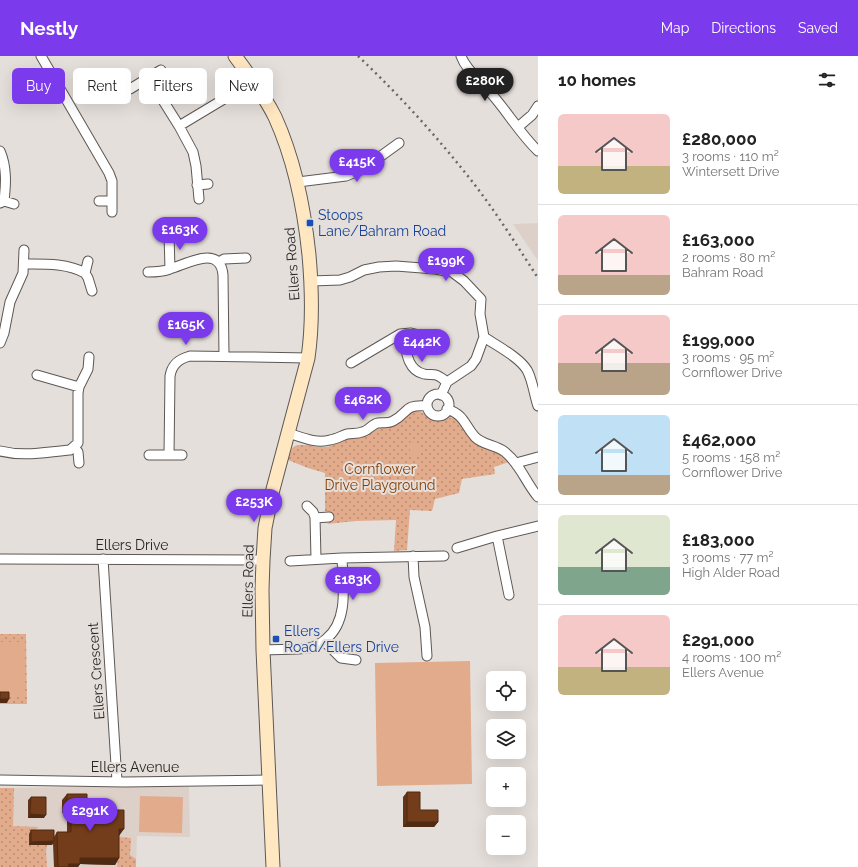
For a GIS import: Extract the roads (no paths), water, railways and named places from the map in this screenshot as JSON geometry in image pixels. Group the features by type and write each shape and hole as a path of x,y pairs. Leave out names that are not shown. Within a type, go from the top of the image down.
{"street":[{"path":"41,56 109,174 112,181 112,212"},
{"name":"Ellers Road","path":"235,56 244,68"},
{"path":"461,56 467,67 538,151"},
{"path":"165,104 193,152 196,166 199,199"},
{"path":"179,126 216,104"},
{"name":"Ellers Road","path":"267,104 274,116 293,164 298,182 306,226 312,280 311,339 308,358 272,493 267,521 263,560 263,650 273,867"},
{"path":"518,126 532,115 538,106"},
{"path":"298,182 341,177 363,169 399,143"},
{"path":"0,151 4,160 6,172 2,202 14,204"},
{"path":"197,185 208,184"},
{"path":"99,201 112,201"},
{"path":"169,234 170,269"},
{"path":"0,342 4,333 10,302 20,283 23,273 24,250"},
{"path":"148,272 163,271 198,259 207,258 219,262 223,268 224,275 224,356"},
{"path":"219,262 224,259 246,258"},
{"path":"88,261 85,273 92,291"},
{"path":"24,264 44,264 69,267 85,273"},
{"path":"312,280 340,280 364,270 396,266 452,272 464,281 481,299 481,319 484,337 476,359 471,366 448,382 441,395"},
{"path":"351,362 395,336 411,333 438,340"},
{"path":"403,334 410,364 414,370 426,375 436,375 448,382"},
{"path":"484,337 520,361 527,370 532,382 538,406"},
{"path":"169,455 170,376 174,365 183,358 190,356 224,356 308,358"},
{"path":"0,451 19,455 30,455 70,450 78,443 79,387 88,369 89,357"},
{"path":"37,375 79,387"},
{"path":"441,395 447,399 448,406 443,414 436,416 430,412 427,406 427,402 431,396 441,395"},
{"path":"288,433 308,440 328,441 349,433 361,433 368,430 376,423 392,422 406,409 417,405 427,406"},
{"path":"447,409 455,412 462,418 476,437 483,442 497,446 506,452 516,463 532,490 538,497"},
{"path":"74,447 78,452 79,464"},
{"path":"149,454 182,455"},
{"path":"516,463 538,457"},
{"path":"307,506 313,512 315,518 316,559"},
{"path":"315,518 329,517"},
{"path":"457,548 538,526"},
{"path":"497,536 509,595"},
{"path":"413,556 414,578 425,627 427,656"},
{"path":"290,561 342,558 444,556"},
{"path":"263,650 311,648 324,640 336,628 341,617 343,605 342,558"},
{"name":"Ellers Drive","path":"0,559 263,560"},
{"name":"Ellers Crescent","path":"104,559 117,781"},
{"path":"324,640 341,658 356,660"},
{"name":"Ellers Avenue","path":"0,780 269,780"}],"railway":[{"path":"358,56 413,112 463,170 493,209 538,278"}],"place":[{"name":"Stoops Lane/Bahram Road","path":"310,223"},
{"name":"Ellers Road/Ellers Drive","path":"276,639"}],"park label":[{"name":"Cornflower Drive Playground","path":"380,478"}]}
